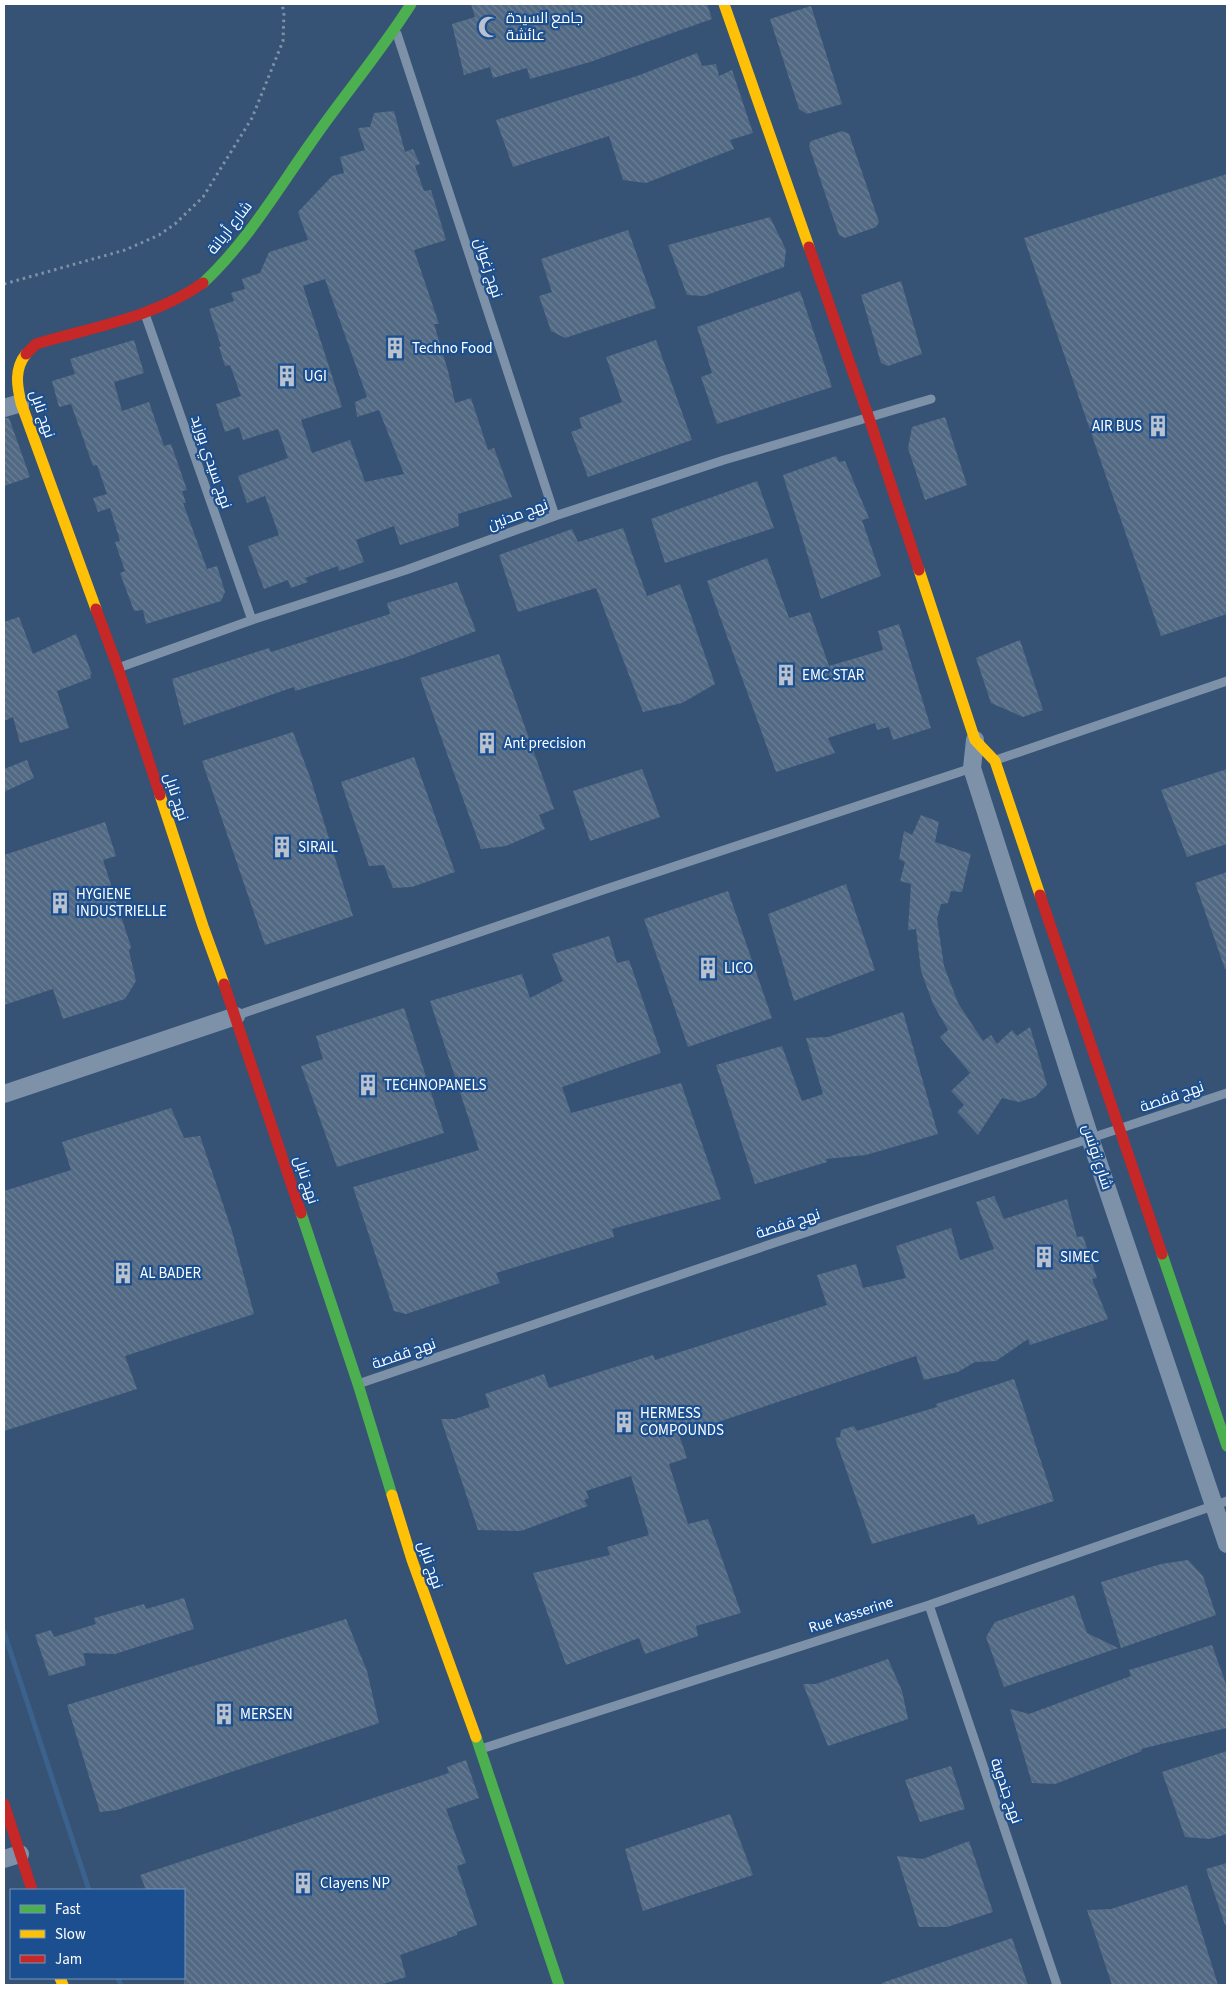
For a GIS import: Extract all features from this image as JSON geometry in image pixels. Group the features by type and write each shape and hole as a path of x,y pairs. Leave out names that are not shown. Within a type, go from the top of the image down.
{"street":[{"name":"شارع أريانة","path":"19,395 16,375 28,350 36,344 145,314 185,296 209,278 240,245 311,143 396,29 411,4"},
{"path":"724,4 869,418 975,740 972,768"},
{"path":"4,408 19,395"},
{"name":"نهج نابل","path":"19,395 118,668 203,926 236,1016 358,1384 412,1560 480,1749 558,1985"},
{"path":"975,740 995,761"},
{"name":"شارع تونس","path":"995,761 1227,1446"},
{"name":"شارع تونس","path":"972,768 1090,1138 1221,1504 1227,1544"},
{"path":"4,1094 236,1016"},
{"path":"4,1804 12,1856 31,1889"}],"lane":[{"name":"نهج زغوان","path":"396,29 554,516"},
{"name":"نهج سيدي بوزيد","path":"145,314 252,620"},
{"name":"نهج مدنين","path":"118,668 252,620 406,570 554,516 724,460 931,399"},
{"path":"236,1016 603,890 995,761 1227,681"},
{"name":"نهج قفصة","path":"358,1384 1090,1138 1120,1130 1227,1092"},
{"name":"Rue Kasserine","path":"480,1749 929,1605 1221,1504"},
{"name":"نهج جندوبة","path":"929,1605 1057,1985"}],"path":[{"path":"4,284 99,258 159,235 175,224 203,197 252,118 259,101 283,42 284,13 282,4"}],"building":[{"path":"471,4 707,4 712,19 590,62 530,79 527,68 493,78 490,67 464,75 452,24 475,17"},
{"path":"811,6 842,104 807,114 799,109 770,19"},
{"path":"697,53 702,66 716,64 719,76 732,70 753,133 730,140 734,149 646,183 623,180 609,136 513,167 496,120 637,76"},
{"path":"394,111 405,152 413,149 420,164 415,166 424,191 431,190 446,240 414,250 439,324 434,324 455,403 471,398 488,450 494,448 512,497 458,514 459,526 400,545 394,526 356,540 364,562 339,571 338,566 305,578 308,582 291,588 288,580 264,589 248,546 279,535 265,496 247,503 238,476 288,458 278,429 243,440 239,427 225,432 216,404 241,396 230,365 225,366 219,347 221,346 209,309 234,301 231,293 245,289 242,279 260,273 269,252 308,240 298,212 332,176 344,173 340,157 365,150 358,128 370,127 374,113","holes":["325,279 367,397 355,402 357,417 379,410 404,474 365,482 350,440 312,453 301,420 342,407 303,286"]},
{"path":"842,131 849,134 879,222 876,227 845,238 839,235 809,146 811,141"},
{"name":"AIR BUS","path":"1227,174 1227,614 1161,636 1024,238"},
{"path":"770,217 786,250 784,267 704,296 687,295 668,245"},
{"path":"628,230 656,308 565,338 551,331 539,296 552,292 541,259"},
{"path":"901,281 922,354 888,366 881,363 861,295"},
{"path":"800,291 832,387 717,424 701,377 712,373 697,327"},
{"path":"134,340 144,373 114,382 122,411 149,402 164,446 171,444 187,490 182,491 186,503 183,503 207,569 217,566 225,592 221,601 146,624 143,610 134,611 120,573 125,571 115,542 120,541 110,508 98,512 93,498 107,494 97,465 93,466 71,404 59,407 52,381 75,374 70,359"},
{"path":"656,340 692,440 588,477 571,432 582,428 579,418 622,402 606,357"},
{"path":"945,417 967,485 925,500 908,448 912,427"},
{"path":"4,418 9,418 30,477 4,486"},
{"path":"836,456 839,462 845,461 869,518 862,520 881,576 821,599 783,475"},
{"path":"757,481 774,528 665,563 651,519"},
{"path":"623,528 647,596 680,584 715,684 682,703 643,712 596,588 518,612 499,555 572,529 578,542"},
{"name":"EMC STAR","path":"767,558 789,618 810,612 829,666 883,650 878,631 899,624 931,728 893,740 889,727 877,730 875,723 828,738 835,753 776,772 707,581"},
{"path":"457,582 476,631 404,658 295,691 294,687 184,725 172,679 269,648 271,652 390,614 387,603"},
{"path":"19,617 33,654 76,634 92,674 90,674 91,678 57,691 69,728 20,743 13,717 4,721 4,622"},
{"path":"1020,640 1043,710 1023,717 991,703 976,658"},
{"name":"Ant precision","path":"499,654 554,809 539,815 545,829 506,846 481,849 420,678"},
{"name":"SIRAIL","path":"293,732 310,777 353,916 265,945 202,761"},
{"path":"414,757 455,872 412,887 393,888 384,865 369,866 341,782"},
{"path":"27,760 34,778 4,792 4,769"},
{"path":"642,769 660,817 590,841 573,791"},
{"path":"1227,769 1227,844 1187,857 1161,790"},
{"path":"921,815 939,822 935,842 971,854 962,892 951,891 948,903 941,904 937,919 944,966 958,1003 983,1041 991,1035 997,1044 1012,1030 1017,1036 1030,1027 1047,1085 1035,1097 1019,1102 1002,1098 978,1135 957,1112 964,1105 951,1091 970,1073 940,1037 948,1030 933,1004 921,971 916,929 908,930 911,884 900,881 905,862 899,859 904,831 912,835"},
{"name":"HYGIENE INDUSTRIELLE","path":"105,822 116,856 103,860 131,947 129,951 136,981 125,999 63,1019 53,989 4,1005 4,855"},
{"path":"1227,872 1227,969 1225,969 1195,883"},
{"path":"846,884 875,970 794,1001 768,914"},
{"name":"LICO","path":"728,891 772,1018 688,1047 644,919"},
{"path":"609,936 617,963 629,960 661,1053 562,1087 571,1113 681,1083 721,1199 612,1229 614,1237 496,1273 500,1283 406,1314 394,1311 353,1187 479,1150 430,1001 522,974 530,998 563,981 552,954"},
{"name":"TECHNOPANELS","path":"404,1008 444,1133 337,1167 301,1066 323,1059 316,1036"},
{"path":"903,1012 938,1134 866,1155 826,1159 827,1162 755,1184 716,1065 782,1046 802,1101 823,1094 806,1038 828,1037"},
{"name":"AL BADER","path":"171,1108 184,1138 200,1136 232,1231 254,1314 125,1356 137,1389 4,1431 4,1191 71,1170 62,1142"},
{"path":"994,1196 1004,1219 1067,1199 1077,1237 1083,1236 1097,1278 1092,1279 1108,1319 1030,1345 1028,1339 996,1361 975,1362 958,1372 924,1380 916,1356 679,1435 687,1458 669,1464 688,1524 708,1519 741,1613 696,1626 698,1636 645,1654 639,1638 566,1665 533,1573 610,1555 607,1547 649,1535 631,1476 586,1491 589,1498 584,1500 588,1506 521,1531 478,1530 441,1419 455,1419 490,1407 485,1394 544,1374 549,1388 653,1355 655,1360 827,1305 817,1275 856,1264 863,1288 906,1278 896,1246 951,1228 960,1260 994,1249 976,1202"},
{"path":"1014,1379 1054,1501 978,1525 974,1514 872,1544 835,1438 840,1437 841,1430 854,1426 857,1431 937,1407 936,1404"},
{"path":"1188,1560 1203,1576 1216,1615 1121,1648 1101,1582 1161,1564"},
{"path":"1074,1595 1087,1633 1118,1648 1004,1687 986,1637 995,1622"},
{"path":"184,1598 194,1629 115,1654 83,1653 86,1665 49,1676 35,1635 51,1630 54,1637 96,1624 94,1618 144,1604 146,1609"},
{"name":"MERSEN","path":"346,1619 367,1671 379,1723 117,1810 100,1812 67,1705"},
{"path":"1212,1645 1227,1687 1227,1728 1141,1749 1142,1751 1055,1784 1032,1783 1010,1709 1029,1714 1131,1676 1129,1670"},
{"path":"888,1659 902,1691 908,1719 828,1746 803,1684 816,1684"},
{"path":"1227,1751 1227,1834 1210,1839 1185,1837 1162,1772"},
{"name":"Clayens NP","path":"466,1760 479,1798 446,1809 466,1863 457,1866 477,1925 457,1932 457,1935 400,1955 406,1977 380,1985 184,1985 185,1889 146,1889 140,1875 449,1773 447,1767"},
{"path":"951,1766 965,1809 920,1822 905,1780"},
{"path":"730,1814 753,1875 643,1911 625,1849"},
{"path":"969,1841 993,1912 947,1927 919,1927 897,1856 923,1859"},
{"path":"1227,1863 1227,1924 1225,1925 1206,1869"},
{"path":"1187,1885 1218,1985 1112,1985 1087,1910 1111,1909"},
{"path":"1012,1938 1028,1985 883,1985 882,1983"}],"waterway":[{"path":"4,1632 89,1889"},
{"path":"118,1979 121,1985"}],"traffic: fast":[{"path":"203,283 234,251 247,234 411,4"},
{"path":"301,1213 358,1384 392,1495"},
{"path":"1162,1254 1227,1446"},
{"path":"476,1737 559,1985"}],"traffic: slow":[{"path":"724,4 809,247"},
{"path":"26,354 22,360 17,378 21,403 96,609"},
{"path":"919,570 975,740 995,761 1040,895"},
{"path":"160,795 224,984"},
{"path":"392,1495 412,1560 476,1737"},
{"path":"60,1979 63,1985"}],"traffic: jam":[{"path":"809,247 869,418 919,570"},
{"path":"26,354 36,344 122,320 164,305 203,283"},
{"path":"96,609 118,668 160,795"},
{"path":"1040,895 1162,1254"},
{"path":"224,984 301,1213"},
{"path":"4,1804 32,1889"}],"place":[{"name":"جامع السيدة عائشة","path":"489,27"},
{"name":"Techno Food","path":"395,348"},
{"name":"UGI","path":"287,376"},
{"name":"AIR BUS","path":"1158,426"},
{"name":"EMC STAR","path":"786,675"},
{"name":"Ant precision","path":"487,743"},
{"name":"SIRAIL","path":"282,847"},
{"name":"HYGIENE INDUSTRIELLE","path":"60,903"},
{"name":"LICO","path":"708,968"},
{"name":"TECHNOPANELS","path":"368,1085"},
{"name":"SIMEC","path":"1044,1257"},
{"name":"AL BADER","path":"123,1273"},
{"name":"HERMESS COMPOUNDS","path":"624,1422"},
{"name":"MERSEN","path":"224,1714"},
{"name":"Clayens NP","path":"303,1883"}]}
